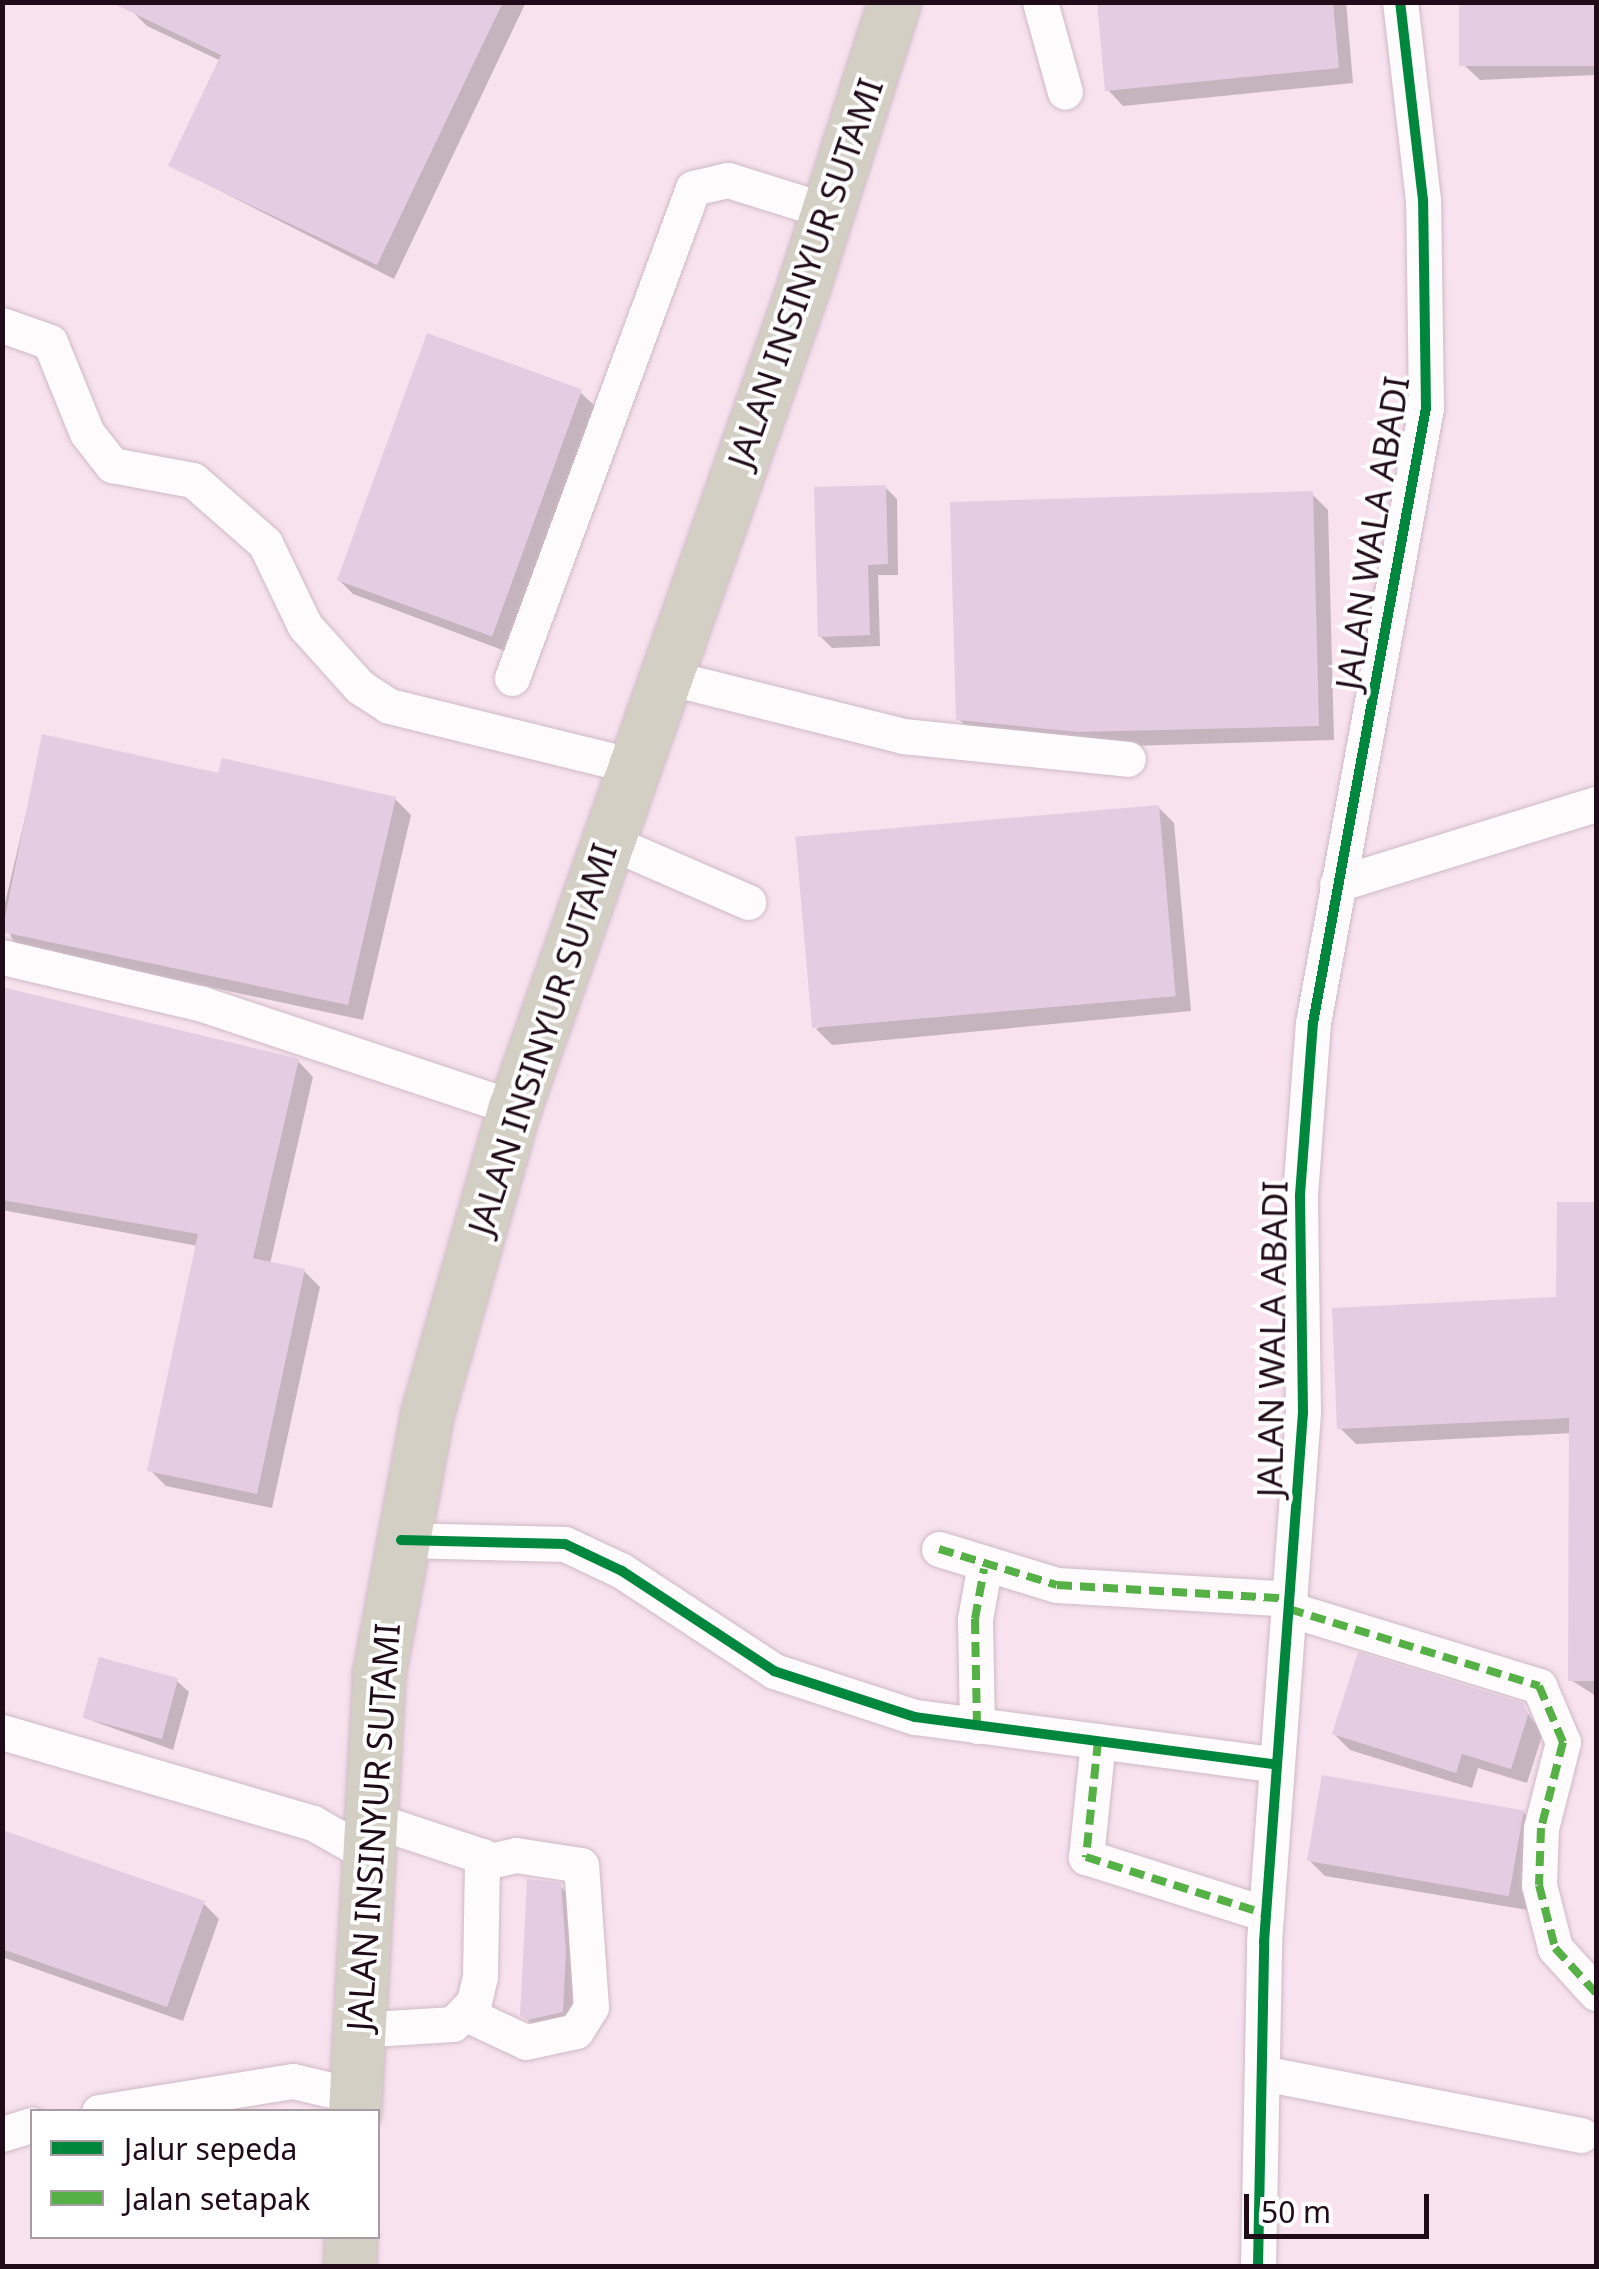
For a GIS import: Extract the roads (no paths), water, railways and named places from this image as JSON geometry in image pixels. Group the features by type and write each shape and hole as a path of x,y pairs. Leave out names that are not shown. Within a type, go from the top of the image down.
{"highway":[{"name":"JALAN INSINYUR SUTAMI","path":"355,2104 356,2030 374,1839 378,1676 400,1540 514,1108 608,841 630,766 830,212 895,2"},
{"path":"350,2266 351,2239"}],"street":[{"path":"1040,2 1065,92"},
{"name":"JALAN WALA ABADI","path":"1258,2266 1266,1914 1274,1764 1303,1412 1300,1195 1313,1023 1426,408 1423,200 1400,2"},
{"path":"512,678 693,188 728,180 830,212"},
{"path":"2,325 50,342 88,433 112,465 192,480 265,543 305,626 360,687 389,706 630,766"},
{"path":"662,676 903,736 1128,759"},
{"path":"1337,884 1596,804"},
{"path":"608,841 748,902"},
{"path":"2,957 202,1004 514,1108"},
{"path":"400,1540 565,1544 622,1571 774,1671 833,1696 977,1726 1274,1764"},
{"path":"938,1550 984,1570 1176,1597 1290,1604 1539,1686 1563,1742 1541,1828 1539,1885 1555,1948 1596,1993"},
{"path":"977,1726 974,1619 984,1570"},
{"path":"2,1732 374,1839 486,1862 516,1855 581,1865 591,2007 576,2031 526,2042 466,2014"},
{"path":"1098,1742 1086,1858 1266,1914"},
{"path":"356,2030 434,2032 466,2014 480,1976 486,1862"},
{"path":"1262,2072 1580,2135"},
{"path":"119,2109 293,2081 355,2104"},
{"path":"2,2134 30,2126"}]}
